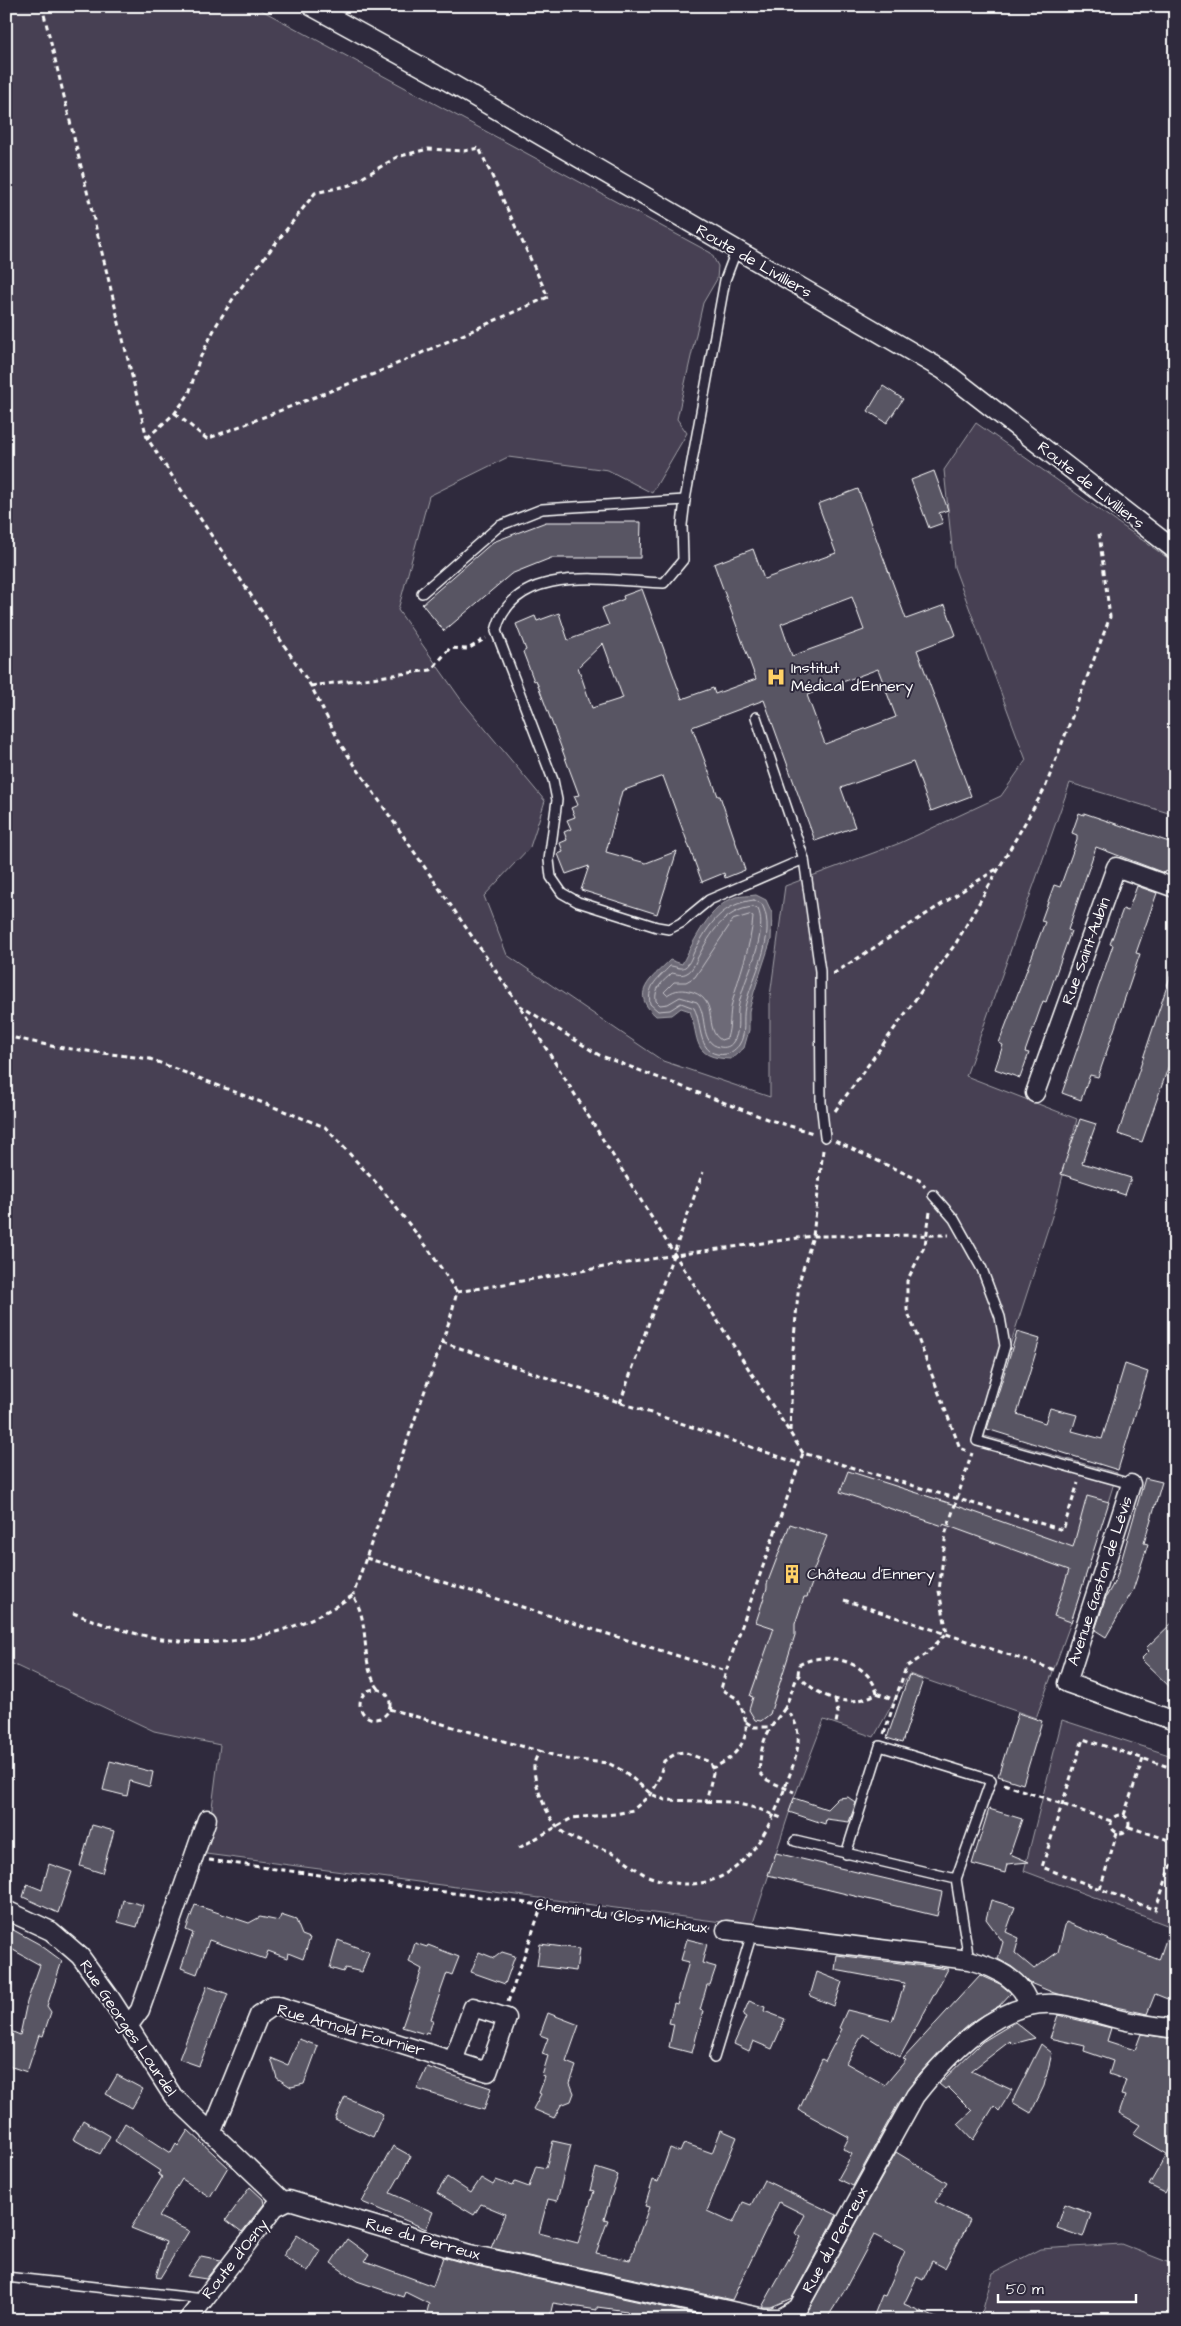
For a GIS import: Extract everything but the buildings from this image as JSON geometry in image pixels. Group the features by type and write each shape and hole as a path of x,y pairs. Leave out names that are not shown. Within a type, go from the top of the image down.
{"street":[{"name":"Route de Livilliers","path":"311,6 435,74 943,370 1175,550"},
{"name":"Rue Saint-Aubin","path":"1034,1093 1116,867 1175,888"},
{"name":"Avenue Gaston de Lévis","path":"1131,1484 1067,1683 1175,1721"},
{"path":"128,2025 140,2010 207,1819"},
{"name":"Rue Georges Lourdel","path":"6,1910 51,1931 67,1944 94,1973 173,2096 283,2201"},
{"name":"Chemin du Clos Michaux","path":"726,1930 969,1960 991,1966 1022,1988 1026,1993 1029,2006"},
{"name":"Rue du Perreux","path":"283,2201 293,2200 470,2254 541,2271 764,2318 781,2318 798,2308 896,2127 920,2089 966,2042 1002,2017 1029,2006 1044,2004 1064,2005 1123,2020 1175,2029"},
{"name":"Rue Arnold Fournier","path":"211,2134 260,2015 272,2006 279,2006 488,2072 507,2018 503,2016"},
{"path":"453,2061 473,2007 503,2016"},
{"name":"Route d'Osny","path":"188,2320 275,2207 283,2201"}],"lane":[{"path":"736,251 725,280 685,500 682,525 683,560 664,583 562,578 524,590 500,614 496,631 553,780 557,800 549,860 551,877 562,893 578,902 669,929 682,923 709,900 804,859"},
{"path":"422,592 499,526 542,509 685,500"},
{"path":"756,717 804,859 820,982 821,1102 824,1132"},
{"path":"933,1195 954,1219 982,1269 1000,1317 1005,1346 977,1441 1131,1484"},
{"path":"846,1854 880,1746 991,1780 956,1879 969,1960"},
{"path":"796,1841 956,1879"},
{"path":"714,2058 752,1933"},
{"path":"6,2277 204,2299"}],"path":[{"path":"42,6 147,438 311,686 342,745 519,1005 675,1255 803,1453 957,1497 1063,1530 1082,1471"},
{"path":"147,438 175,413 189,394 199,360 217,324 288,225 315,193 350,185 398,157 428,149 464,152 479,148 548,297 374,374 208,439 175,413"},
{"path":"790,1432 792,1350 800,1282 813,1236 824,1132 956,943 1045,788 1110,618 1099,534"},
{"path":"311,686 430,670 450,648 468,649 496,631"},
{"path":"820,982 1000,868"},
{"path":"519,1005 599,1056 767,1119 824,1132 919,1180 933,1195 927,1235 907,1281 907,1310 960,1448 972,1453"},
{"path":"6,1036 56,1047 150,1059 325,1126 380,1187 427,1247 456,1292 442,1342 353,1595 330,1611 304,1622 260,1635 221,1641 181,1642 143,1635 73,1613"},
{"path":"620,1403 675,1255 703,1172"},
{"path":"456,1292 675,1255 813,1236 962,1234"},
{"path":"442,1342 798,1463"},
{"path":"946,1633 939,1591 946,1532 977,1441"},
{"path":"711,1768 732,1756 741,1743 747,1728 738,1699 721,1688 803,1453"},
{"path":"366,1558 726,1671"},
{"path":"353,1595 361,1614 369,1671 373,1682 380,1690 387,1694 390,1701 389,1709 385,1715 378,1719 370,1718 360,1706 361,1699 366,1692 373,1689 380,1690"},
{"path":"844,1600 1069,1675"},
{"path":"880,1746 906,1667 925,1655 946,1633"},
{"path":"794,1792 767,1780 759,1772 761,1746 769,1726 785,1708 798,1675 799,1665 807,1660 833,1658 849,1662 863,1672 874,1684 876,1694"},
{"path":"798,1675 817,1692 835,1700 851,1702 865,1700 876,1694 895,1700"},
{"path":"835,1700 838,1713 836,1723"},
{"path":"539,1751 534,1765 538,1786 548,1815 555,1826 566,1834 615,1854 648,1876 685,1884 709,1882 728,1874 747,1859 775,1815 799,1745 794,1718 785,1708"},
{"path":"389,1709 566,1758 608,1763 626,1772 651,1794 665,1800 731,1802 784,1819"},
{"path":"746,1722 754,1727 769,1726"},
{"path":"1175,1769 1083,1739 1042,1867 1156,1910 1175,1856"},
{"path":"519,1848 572,1818 616,1814 633,1810 651,1794 658,1782 664,1761 677,1753 684,1752 710,1762 711,1784 706,1802"},
{"path":"1124,1815 1144,1759"},
{"path":"991,1780 1111,1820"},
{"path":"1111,1820 1116,1815 1124,1815"},
{"path":"1124,1815 1128,1820 1129,1827"},
{"path":"1111,1820 1112,1829 1117,1833 1123,1833 1129,1827"},
{"path":"1129,1827 1175,1842"},
{"path":"1100,1889 1117,1833"},
{"name":"Chemin du Clos Michaux","path":"194,1858 726,1930"},
{"path":"503,2016 542,1905"}],"shaded area":[{"path":"6,6 254,6 711,253 718,266 717,279 703,303 677,419 687,433 652,493 608,470 508,457 429,496 398,610 462,701 545,801 530,847 484,896 507,955 663,1061 770,1097 770,996 785,886 900,843 1001,796 1026,760 954,567 944,470 976,423 1175,563 1175,815 1070,783 966,1076 1077,1119 1055,1207 981,1435 1117,1473 1071,1622 1036,1718 909,1674 874,1737 824,1720 794,1798 752,1926 206,1854 220,1745 154,1731 6,1661"},
{"path":"1062,1720 1175,1757 1175,1917 1172,1927 1024,1871"},
{"path":"1121,2244 1175,2265 1175,2320 980,2320 993,2273 1040,2249"}],"water":[{"path":"756,895 766,900 772,913 771,940 749,1011 749,1030 744,1048 731,1059 718,1058 709,1055 699,1046 690,1011 681,1008 672,1015 656,1016 648,1008 644,1000 644,993 650,980 670,960 682,964 704,925 718,908 736,897"}],"place":[{"name":"Institut Médical d'Ennery","path":"776,677"},
{"name":"Château d'Ennery","path":"792,1574"}]}
